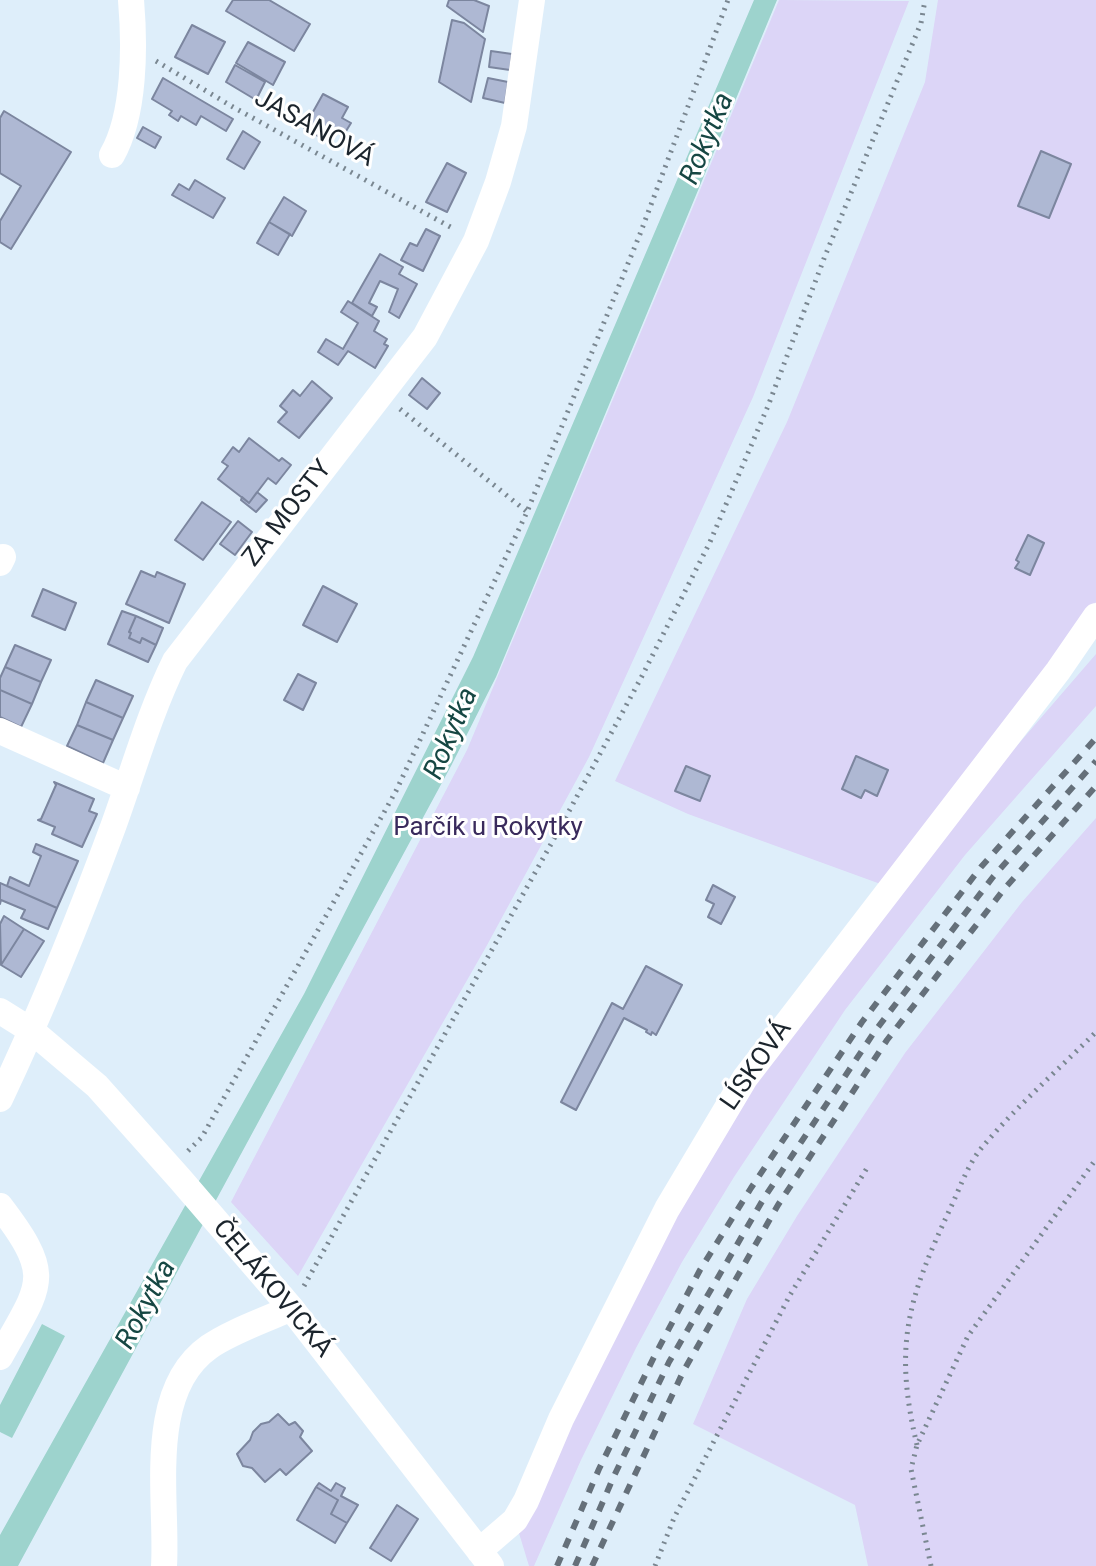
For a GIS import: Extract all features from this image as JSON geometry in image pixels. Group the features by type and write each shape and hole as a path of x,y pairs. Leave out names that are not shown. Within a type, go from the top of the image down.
{"street":[{"path":"112,155 122,137 135,48 131,0"},
{"name":"ZA MOSTY","path":"0,1099 32,1031 127,788 159,692 175,661 425,337 476,241 514,126 532,0"},
{"name":"LÍSKOVÁ","path":"485,1558 526,1501 561,1419 667,1209 745,1078 1058,671 1096,616"},
{"path":"0,731 127,788"},
{"name":"ČELÁKOVICKÁ","path":"0,1011 32,1031 97,1086 224,1229 291,1308 485,1558"},
{"path":"0,1206 25,1239 37,1267 35,1294 0,1357"},
{"path":"164,1566 162,1455 169,1414 183,1372 208,1347 291,1308"}],"path":[{"path":"175,1174 202,1137 396,791 527,512 640,234 728,0"},
{"path":"291,1308 555,837 710,542 768,406 825,256 921,23 925,0"},
{"name":"JASANOVÁ","path":"135,48 233,107 476,241"},
{"path":"381,393 527,512"},
{"path":"917,1445 908,1405 904,1345 923,1267 982,1146 1096,1032"},
{"path":"931,1566 911,1469 917,1445 968,1336 1096,1159"},
{"path":"655,1566 674,1518 790,1295 867,1168"}],"green space":[{"name":"Parčík u Rokytky","path":"779,0 909,1 753,397 589,757 486,947 298,1276 231,1202 467,750"},
{"path":"938,0 1096,0 1096,602 886,886 688,814 615,781 787,422 925,82"},
{"path":"1096,654 1096,706 965,855 845,1010 734,1177 682,1262 636,1348 534,1566 529,1566 515,1520 561,1419 735,1110 983,785"},
{"path":"1096,818 1096,1566 868,1566 855,1505 693,1424 747,1299 797,1216 905,1053 1022,902"}],"water":[{"name":"Rokytka","path":"754,0 777,0 496,677 451,766 18,1566 0,1566 0,1535 304,994 473,657"},
{"path":"42,1324 65,1336 12,1438 0,1432 0,1405"}],"building":[{"path":"233,0 269,0 310,24 294,51 226,11"},
{"path":"449,0 474,0 489,6 483,32 447,6"},
{"path":"452,20 464,23 485,39 471,102 439,82"},
{"path":"192,25 225,42 208,74 175,57"},
{"path":"248,42 285,62 273,85 236,63"},
{"path":"491,51 512,54 510,70 489,67"},
{"path":"235,65 265,82 256,100 226,82"},
{"path":"163,78 233,119 226,131 201,116 196,125 181,116 178,121 169,115 172,111 152,99"},
{"path":"488,78 508,82 505,103 483,98"},
{"path":"323,94 348,107 342,118 351,123 343,136 334,131 328,142 304,128"},
{"path":"4,111 71,152 11,249 0,242 0,221 21,186 0,173 0,118"},
{"path":"143,127 161,137 155,148 137,138"},
{"path":"243,131 260,142 244,169 227,159"},
{"path":"1041,151 1071,164 1049,218 1018,206"},
{"path":"447,163 466,173 447,212 426,202"},
{"path":"195,180 225,198 213,218 172,195 179,184 189,190"},
{"path":"284,197 306,211 292,236 269,222"},
{"path":"269,222 290,234 278,255 257,243"},
{"path":"426,229 440,236 423,271 401,260 410,243 417,246"},
{"path":"380,254 403,267 399,274 417,284 399,318 389,312 398,289 380,281 369,303 377,307 372,316 352,303"},
{"path":"348,301 379,321 374,331 387,339 384,344 388,346 375,368 348,351 338,365 318,352 326,339 343,349 358,323 341,312"},
{"path":"422,378 440,393 427,409 409,395"},
{"path":"312,381 332,398 299,438 278,422 287,412 280,406 293,390 300,396"},
{"path":"249,438 279,461 282,458 291,465 276,484 268,478 249,503 218,479 228,466 222,462 233,447 239,452"},
{"path":"257,492 267,500 256,512 241,500 242,497 249,503"},
{"path":"202,502 231,522 203,560 175,540"},
{"path":"238,521 252,532 235,555 220,544"},
{"path":"1028,535 1044,543 1030,575 1015,568"},
{"path":"141,571 155,577 157,572 185,584 169,623 126,604"},
{"path":"323,586 357,604 337,642 303,625"},
{"path":"43,589 76,603 65,630 32,616"},
{"path":"122,611 136,616 129,638 140,643 142,638 156,645 148,662 108,644"},
{"path":"136,616 163,628 156,645 142,638 140,643 129,638"},
{"path":"15,645 51,660 41,682 5,667"},
{"path":"5,667 41,682 32,704 0,690 0,678"},
{"path":"298,674 316,683 303,710 284,700"},
{"path":"96,680 133,696 123,718 86,702"},
{"path":"0,690 32,704 21,727 0,717"},
{"path":"86,702 123,718 113,740 77,725"},
{"path":"77,725 113,740 103,763 67,746"},
{"path":"856,756 888,770 877,796 865,790 861,798 842,789"},
{"path":"686,766 710,776 700,801 675,791"},
{"path":"54,782 94,799 89,811 97,814 82,847 52,834 55,827 38,820 56,785"},
{"path":"36,844 78,861 57,908 7,886 10,877 29,886 41,856 33,852"},
{"path":"0,883 57,908 48,929 21,918 25,910 1,900 0,904"},
{"path":"713,885 735,897 721,924 708,917 714,904 706,900"},
{"path":"4,916 24,929 1,965 0,924"},
{"path":"24,929 44,941 21,977 1,965"},
{"path":"646,966 682,985 656,1035 624,1018 576,1110 561,1102 612,1003 623,1009"},
{"path":"278,1414 289,1425 295,1422 303,1431 300,1437 312,1451 286,1475 280,1469 265,1482 252,1468 243,1466 237,1454 261,1424"},
{"path":"319,1483 331,1491 336,1483 345,1488 341,1496 358,1505 347,1523 331,1514 338,1500 316,1487"},
{"path":"316,1487 338,1500 331,1514 347,1523 335,1543 297,1520"},
{"path":"397,1505 418,1519 391,1561 370,1548"}],"railway":[{"path":"557,1566 599,1469 655,1355 700,1270 751,1188 862,1022 981,867 1096,738"},
{"path":"575,1566 669,1362 764,1198 875,1031 993,877 1096,761"},
{"path":"592,1566 683,1372 778,1205 887,1040 1005,888 1096,786"}]}
